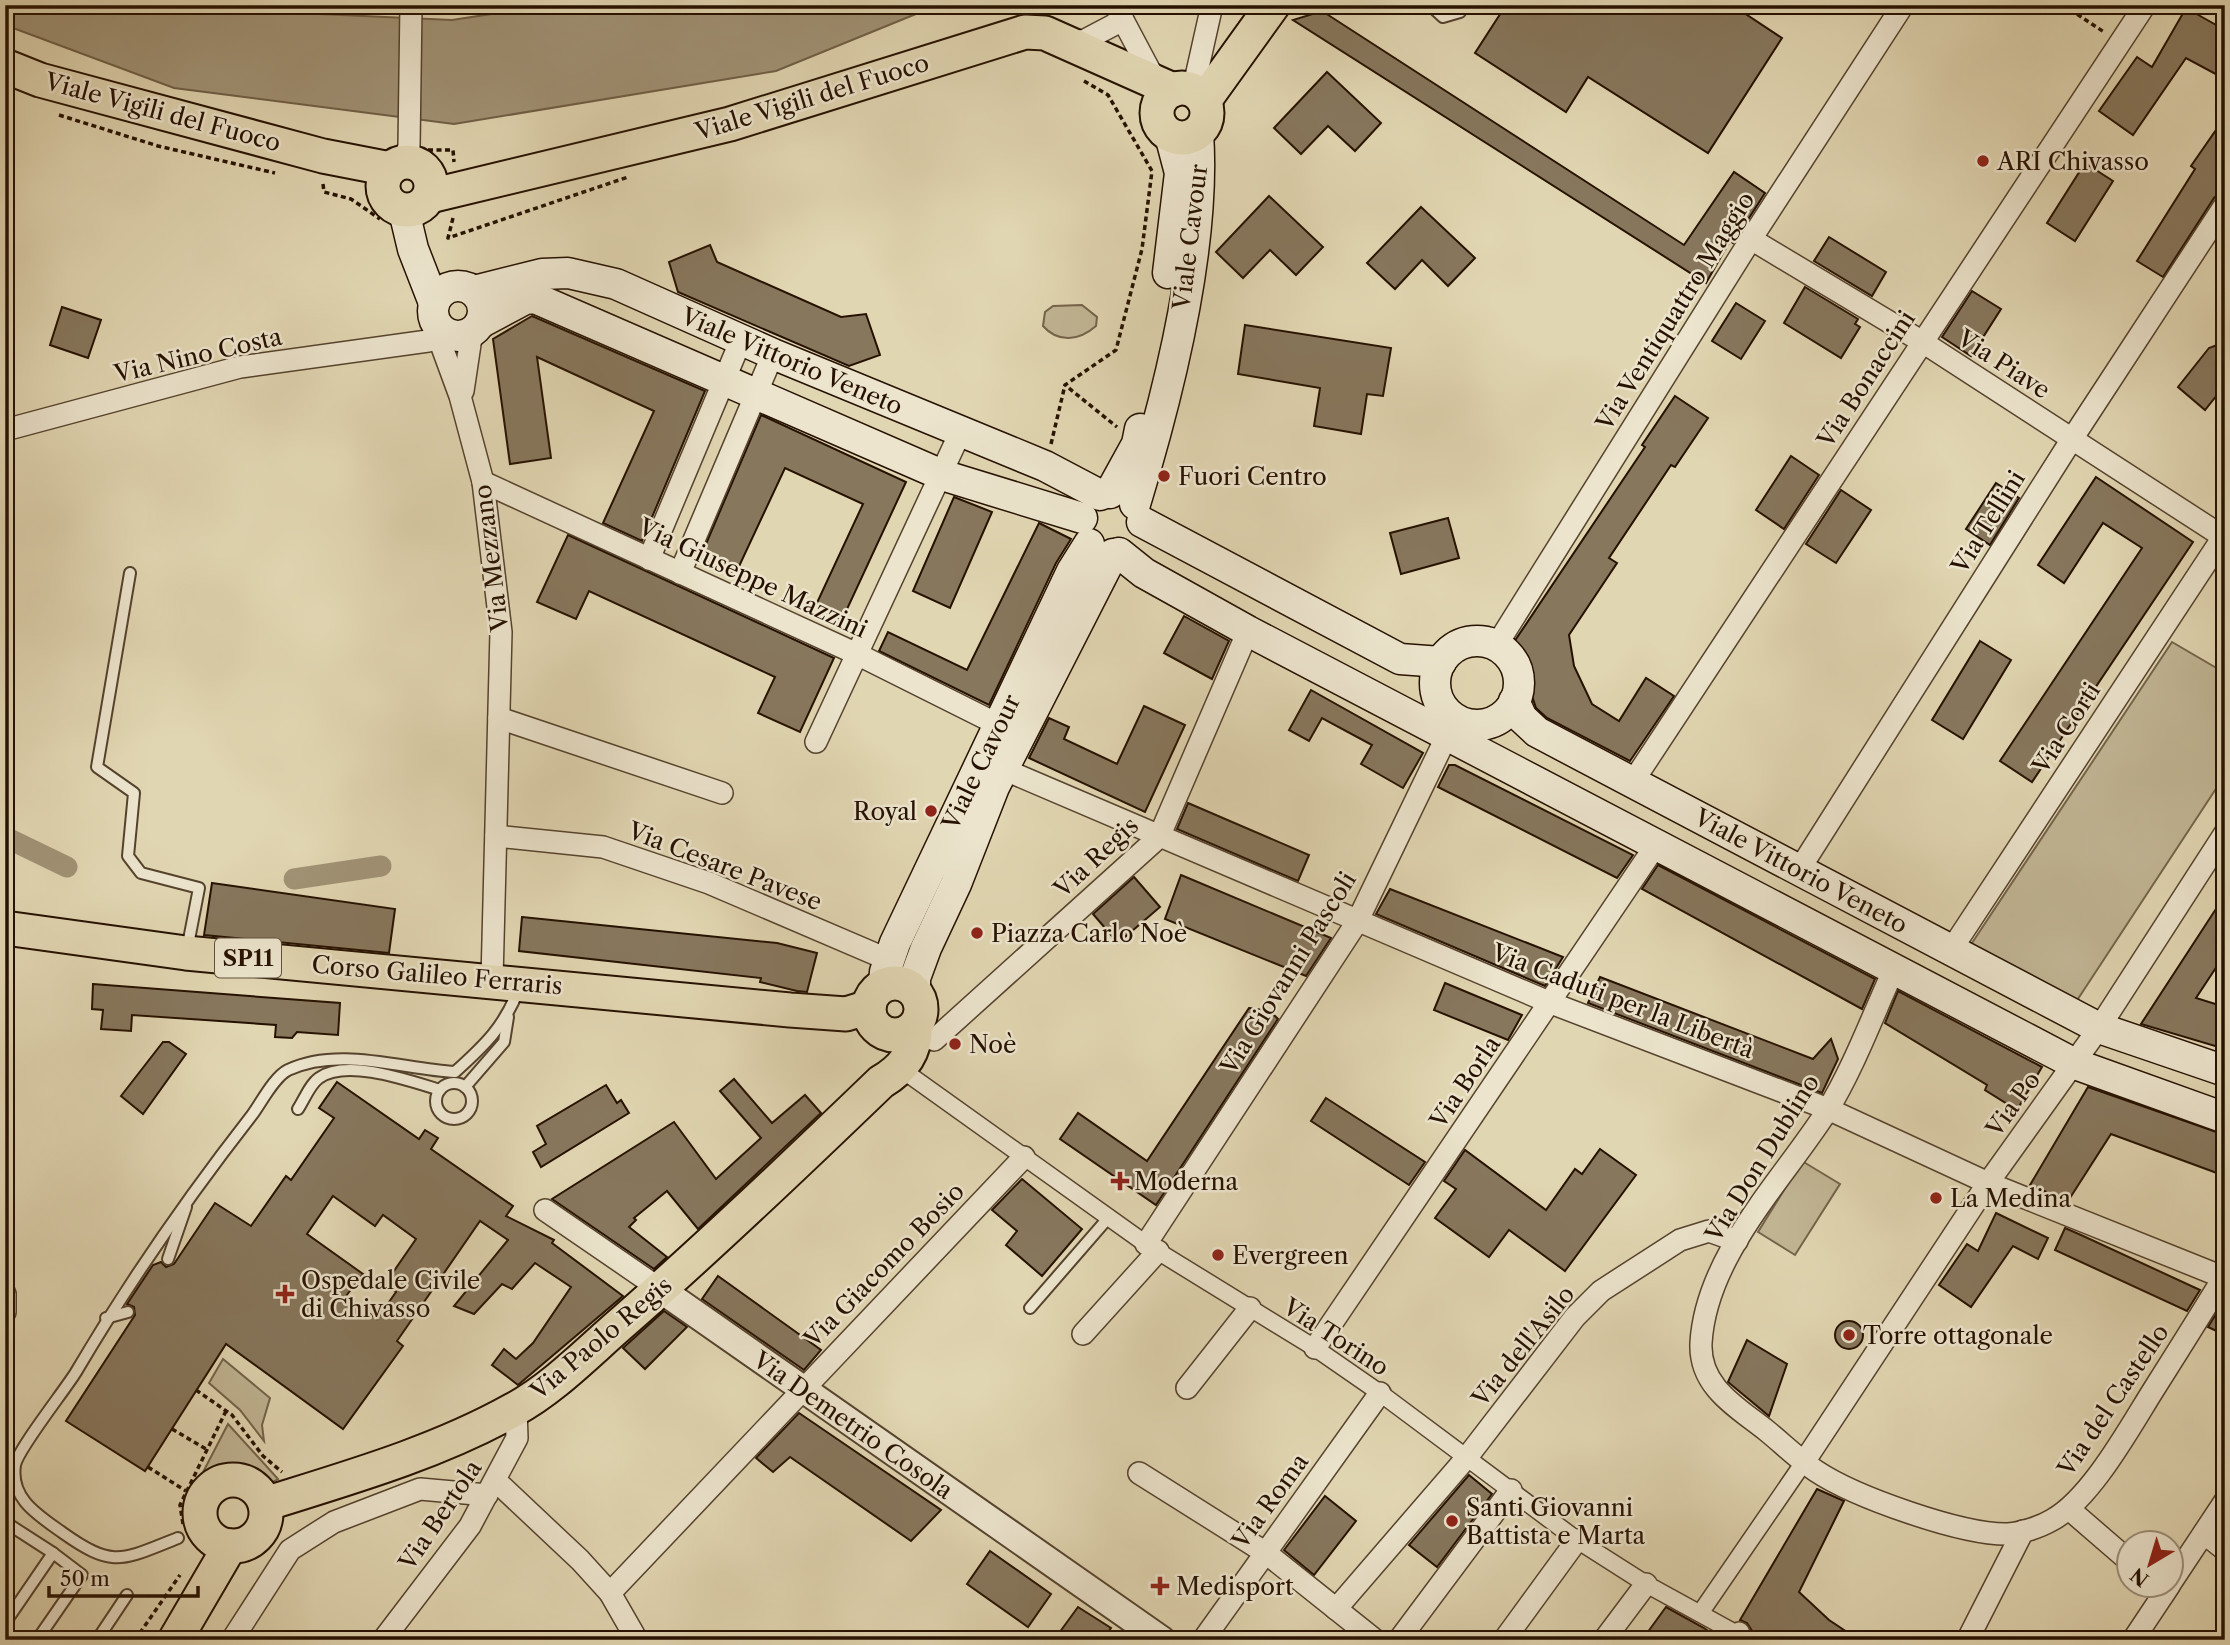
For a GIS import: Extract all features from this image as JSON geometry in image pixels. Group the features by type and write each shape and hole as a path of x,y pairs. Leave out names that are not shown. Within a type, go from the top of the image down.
{"main road":[{"path":"1180,106 1273,5"},
{"name":"Viale Vigili del Fuoco","path":"5,66 40,80 319,169 415,183 562,166 730,124 1025,32 1098,38 1180,106"},
{"name":"Viale Cavour","path":"886,994 915,978 1111,523 1137,444 1166,289 1180,173 1180,106"},
{"name":"Viale Cavour","path":"886,994 999,725 1072,571 1111,523 1152,450 1186,291 1202,177 1180,106"},
{"path":"415,183 426,252 466,288"},
{"name":"Via Mezzano","path":"415,183 413,249 434,303 434,319 465,329 483,305 466,288"},
{"name":"Viale Vittorio Veneto","path":"466,288 542,274 568,273 594,277 960,433 1045,466 1111,523 1144,573 1248,631 1446,722 1486,755 2075,1064 2225,1118"},
{"path":"434,303 441,292 466,288"},
{"name":"Viale Vittorio Veneto","path":"465,329 525,299 535,298 942,475 970,486 1111,523 1400,659 1441,662"},
{"path":"1471,642 1496,646 1514,664 1518,689 1514,701 1501,718 1492,722 1471,725 1446,722 1434,682 1441,662 1448,652 1471,642"},
{"name":"Viale Vittorio Veneto","path":"1514,701 1522,718 1537,732 2099,1028 2225,1071"},
{"name":"Corso Galileo Ferraris","path":"5,928 186,953 846,1014 886,994 891,1035 925,1033"},
{"path":"886,994 884,1062 891,1075 925,1033"},
{"name":"Via Paolo Regis","path":"265,1504 471,1432 516,1409 562,1375 660,1289 891,1075"},
{"path":"232,1480 252,1486 265,1504 264,1525 258,1534 240,1545 230,1546 210,1537 200,1518 205,1496 212,1488 232,1480"},
{"path":"175,1640 230,1546"}],"street":[{"path":"411,5 415,183"},
{"path":"1180,106 1212,5"},
{"name":"Via Ventiquattro Maggio","path":"1496,646 1751,239 1903,5"},
{"name":"Via Bonaccini","path":"1632,783 2145,5"},
{"path":"1098,38 1150,71 1180,106"},
{"name":"Via Tellini","path":"1798,870 2071,439 2225,205"},
{"name":"Via Piave","path":"1751,239 1921,341 2224,536"},
{"name":"Via Mezzano","path":"465,329 442,348 462,400 483,482 501,632 496,835 506,981"},
{"name":"Via Mezzano","path":"462,400 466,358 465,329"},
{"name":"Via Nino Costa","path":"5,430 240,367 428,341 465,329"},
{"path":"649,559 741,340"},
{"path":"680,573 773,354"},
{"path":"816,742 859,655 960,433"},
{"name":"Via Giuseppe Mazzini","path":"483,482 859,655 999,725"},
{"name":"Via Corti","path":"1951,950 2224,536"},
{"name":"Via Regis","path":"925,1033 1159,837 1248,631"},
{"path":"499,718 722,793"},
{"name":"Via Giovanni Pascoli","path":"1083,1334 1152,1248 1357,922 1446,722"},
{"name":"Via Caduti per la Libertà","path":"1003,769 1551,1003 1828,1109 1988,1183 2224,1277"},
{"name":"Via Po","path":"1804,1462 1988,1183 2075,1064 2225,833"},
{"name":"Via Cesare Pavese","path":"496,835 603,847 709,883 886,994"},
{"name":"Via Borla","path":"1315,1348 1656,845"},
{"name":"Via Don Dublino","path":"1894,969 1828,1109 1737,1241 1711,1297 1702,1332 1702,1363 1709,1381 1723,1397 1804,1462 1847,1488 1941,1521 1988,1533 2023,1531"},
{"name":"Via Torino","path":"891,1075 1024,1157 1152,1248 1315,1348 1468,1456 1577,1540 1646,1584 1701,1612 1740,1638"},
{"name":"Via Giacomo Bosio","path":"610,1593 1024,1157"},
{"name":"Via Demetrio Cosola","path":"545,1210 1162,1640"},
{"name":"Via dell'Asilo","path":"1336,1609 1468,1456 1575,1317 1601,1291 1641,1262 1681,1240 1709,1231 1737,1241"},
{"name":"Via del Castello","path":"2023,1531 2052,1521 2069,1509 2121,1441 2224,1277"},
{"path":"5,1294 5,1312"},
{"path":"1187,1388 1250,1308"},
{"name":"Via Roma","path":"1203,1640 1380,1393"},
{"name":"Via Bertola","path":"383,1640 470,1527 517,1438 516,1409"},
{"path":"1701,1612 1804,1462"},
{"path":"1139,1473 1266,1553 1375,1640"},
{"path":"232,1640 290,1550 334,1522 420,1489 491,1488 580,1560 610,1593 637,1640"},
{"path":"1399,1640 1511,1490"},
{"path":"2184,1561 2225,1501"},
{"path":"2069,1509 2114,1547"},
{"path":"1970,1636 2023,1531"},
{"path":"2204,1533 2225,1550"},
{"path":"1504,1640 1577,1540"},
{"path":"1604,1640 1646,1584"},
{"path":"2133,1640 2158,1600"}],"lane":[{"path":"1430,5 1443,17 1460,12 1465,5"},
{"path":"130,573 96,767 134,793 128,856 141,873 199,888 186,953"},
{"path":"465,1087 503,1042 508,1016 506,981"},
{"path":"178,1538 132,1556 110,1559 91,1553 32,1511 15,1488 16,1462 74,1374 106,1318 192,1192 285,1071 326,1061 370,1061 420,1070 455,1072 508,1016"},
{"path":"298,1110 317,1079 334,1070 377,1073 440,1090 450,1084 465,1087 470,1094 472,1105 466,1115 455,1119 444,1116 437,1107 440,1090"},
{"path":"168,1259 192,1192"},
{"path":"1030,1308 1109,1217"},
{"path":"106,1318 128,1312"},
{"path":"7,1527 53,1553 82,1575 37,1640"},
{"path":"5,1623 53,1553"},
{"path":"96,1640 127,1595"}],"path":[{"path":"2063,5 2121,42"},
{"path":"1098,38 1108,95 1152,171 1142,249 1116,350 1065,385 1137,444"},
{"path":"56,113 158,146 276,173"},
{"path":"319,169 326,185 324,192 351,199 415,183 453,150 421,149 415,183 449,238 630,177"},
{"path":"197,1390 232,1415 263,1456 304,1491"},
{"path":"172,1429 206,1449"},
{"path":"148,1467 187,1491"}],"shaded area":[{"path":"5,5 263,5 319,14 452,20 550,5 938,5 776,71 454,124 174,88 5,25"},
{"path":"1082,305 1097,317 1096,326 1083,335 1062,337 1043,326 1045,312 1053,306"},
{"path":"2172,642 2225,673 2225,775 2072,1008 1964,955"},
{"path":"1802,1161 1840,1184 1795,1255 1758,1232"},
{"path":"223,1359 270,1398 262,1425 264,1441 240,1410 209,1383"},
{"path":"228,1424 278,1479 269,1484 230,1472 211,1477 196,1494 189,1520 186,1505"}],"building":[{"path":"1506,5 1732,5 1782,38 1708,153 1588,77 1566,112 1475,53"},
{"path":"2186,8 2225,30 2225,79 2186,58 2133,135 2099,111 2137,57 2152,67"},
{"path":"1322,11 1684,245 1734,172 1765,193 1733,243 1730,241 1706,283 1293,20"},
{"path":"1327,72 1381,123 1355,151 1328,126 1301,154 1274,128"},
{"path":"2225,117 2225,188 2214,198 2163,277 2137,261 2195,169 2191,166"},
{"path":"2085,163 2113,181 2075,241 2047,223"},
{"path":"1269,196 1323,247 1296,275 1270,250 1243,278 1216,252"},
{"path":"1421,207 1475,258 1448,286 1422,260 1395,289 1367,263"},
{"path":"1829,237 1886,272 1872,296 1814,261"},
{"path":"710,245 717,262 841,317 866,314 880,355 849,366 678,292 669,262"},
{"path":"1805,287 1858,319 1855,324 1860,327 1841,358 1784,323"},
{"path":"1972,291 2001,309 1971,356 1942,337"},
{"path":"1736,303 1765,321 1741,359 1712,341"},
{"path":"62,307 101,320 88,358 50,345"},
{"path":"532,316 705,391 642,541 603,523 654,411 537,357 551,458 510,464 493,339"},
{"path":"1245,325 1391,348 1383,396 1367,394 1361,434 1314,426 1320,388 1238,374"},
{"path":"2225,342 2225,385 2205,410 2178,387 2209,348"},
{"path":"1675,396 1708,418 1675,467 1671,465 1609,558 1617,563 1569,635 1574,666 1592,704 1619,721 1646,678 1674,696 1630,761 1547,718 1536,708 1514,642 1645,447 1642,445"},
{"path":"761,415 906,482 842,620 815,607 863,504 785,468 735,575 700,558"},
{"path":"1791,456 1819,475 1784,529 1756,510"},
{"path":"2096,477 2193,542 2032,782 2000,761 2142,548 2103,523 2064,583 2038,565"},
{"path":"1996,483 2019,498 1990,545 1966,529"},
{"path":"1841,490 1871,510 1836,563 1806,544"},
{"path":"954,497 992,512 950,608 913,591"},
{"path":"1448,518 1459,558 1401,574 1390,533"},
{"path":"1039,523 1071,539 1056,563 989,705 879,651 888,632 967,670"},
{"path":"568,535 834,658 800,732 758,713 775,677 589,591 576,619 537,602"},
{"path":"1184,616 1229,641 1212,679 1164,653"},
{"path":"1980,641 2011,660 1963,739 1932,720"},
{"path":"1311,690 1423,753 1403,788 1361,764 1372,745 1322,718 1309,741 1289,730"},
{"path":"1144,706 1185,725 1145,812 1029,758 1049,718 1069,727 1064,739 1117,764"},
{"path":"1449,765 1455,765 1633,855 1617,878 1438,787"},
{"path":"1188,803 1309,855 1298,881 1177,829"},
{"path":"1658,865 1875,979 1862,1009 1642,889"},
{"path":"1181,875 1331,938 1306,976 1165,919"},
{"path":"1134,877 1160,907 1118,943 1093,914"},
{"path":"212,883 395,909 389,953 204,935"},
{"path":"1390,889 1563,957 1545,986 1376,914"},
{"path":"2225,895 2225,954 2196,998 2225,1007 2225,1049 2141,1024"},
{"path":"522,917 777,943 817,953 807,992 797,991 760,982 761,978 519,951"},
{"path":"1600,977 1813,1059 1831,1039 1838,1059 1822,1093 1588,1003"},
{"path":"1445,983 1522,1015 1508,1040 1434,1010"},
{"path":"93,984 340,1003 338,1035 297,1032 292,1038 275,1037 276,1025 132,1015 131,1031 101,1029 103,1010 92,1009"},
{"path":"1898,991 2042,1067 2017,1110 1985,1090 1987,1085 1885,1023"},
{"path":"1249,1008 1270,1011 1278,1019 1156,1205 1060,1139 1078,1113 1147,1161"},
{"path":"163,1042 169,1042 186,1054 143,1114 121,1096"},
{"path":"734,1079 772,1123 805,1095 821,1113 698,1229 667,1191 634,1218 636,1220 629,1227 667,1257 654,1269 552,1199 674,1122 716,1179 761,1138 720,1091"},
{"path":"337,1082 419,1139 425,1130 438,1138 431,1149 513,1206 506,1216 554,1240 552,1243 623,1296 518,1385 492,1365 504,1349 516,1359 533,1343 571,1287 535,1263 512,1289 502,1284 474,1314 454,1306 508,1240 480,1221 397,1341 403,1346 343,1429 226,1344 145,1471 66,1421 135,1315 134,1307 127,1304 153,1265 161,1262 166,1267 174,1264 215,1203 251,1226 286,1176 291,1180 334,1118 319,1108","holes":["333,1196 375,1226 383,1215 416,1239 385,1284 396,1292 377,1319 346,1296 363,1274 307,1234"]},
{"path":"606,1085 617,1103 621,1100 629,1113 541,1167 533,1152 546,1144 537,1126"},
{"path":"2088,1087 2225,1135 2225,1176 2111,1134 2068,1201 2030,1185"},
{"path":"1326,1098 1425,1162 1409,1185 1311,1121"},
{"path":"1600,1149 1636,1175 1565,1271 1509,1230 1489,1257 1435,1218 1456,1189 1444,1181 1465,1150 1546,1210 1575,1169 1582,1174"},
{"path":"1022,1179 1082,1229 1042,1276 1006,1245 1017,1231 992,1210"},
{"path":"1996,1213 2048,1238 2038,1259 2013,1246 1971,1307 1939,1285 1967,1244 1978,1251"},
{"path":"2065,1228 2200,1290 2187,1311 2055,1250"},
{"path":"718,1276 821,1350 804,1370 702,1299"},
{"path":"2225,1302 2225,1335 2208,1327"},
{"path":"664,1311 687,1327 645,1369 623,1348"},
{"name":"Torre ottagonale","path":"1849,1321 1859,1325 1863,1335 1859,1345 1849,1349 1839,1345 1835,1335 1839,1325"},
{"path":"1747,1340 1787,1364 1769,1416 1728,1382"},
{"path":"799,1413 941,1510 911,1541 790,1457 773,1472 756,1458"},
{"name":"Santi Giovanni Battista e Marta","path":"1469,1475 1492,1494 1437,1567 1409,1545"},
{"path":"1817,1489 1844,1501 1799,1592 1829,1620 1859,1640 1758,1640 1747,1623 1740,1620"},
{"path":"1325,1496 1356,1521 1314,1575 1284,1550"},
{"path":"990,1551 1051,1594 1028,1627 967,1584"},
{"path":"1078,1607 1111,1628 1102,1640 1054,1640"},
{"path":"1666,1607 1704,1628 1721,1640 1642,1640"}],"waterway":[{"path":"5,837 67,867"},
{"path":"294,879 381,866"}],"place":[{"name":"ARI Chivasso","path":"1983,161"},
{"name":"Fuori Centro","path":"1164,476"},
{"name":"Royal","path":"931,811"},
{"name":"Piazza Carlo Noè","path":"977,933"},
{"name":"Noè","path":"955,1044"},
{"name":"Moderna","path":"1120,1181"},
{"name":"La Medina","path":"1936,1198"},
{"name":"Evergreen","path":"1218,1255"},
{"name":"Ospedale Civile di Chivasso","path":"285,1294"},
{"name":"Torre ottagonale","path":"1849,1335"},
{"name":"Santi Giovanni Battista e Marta","path":"1452,1521"},
{"name":"Medisport","path":"1160,1586"}]}
